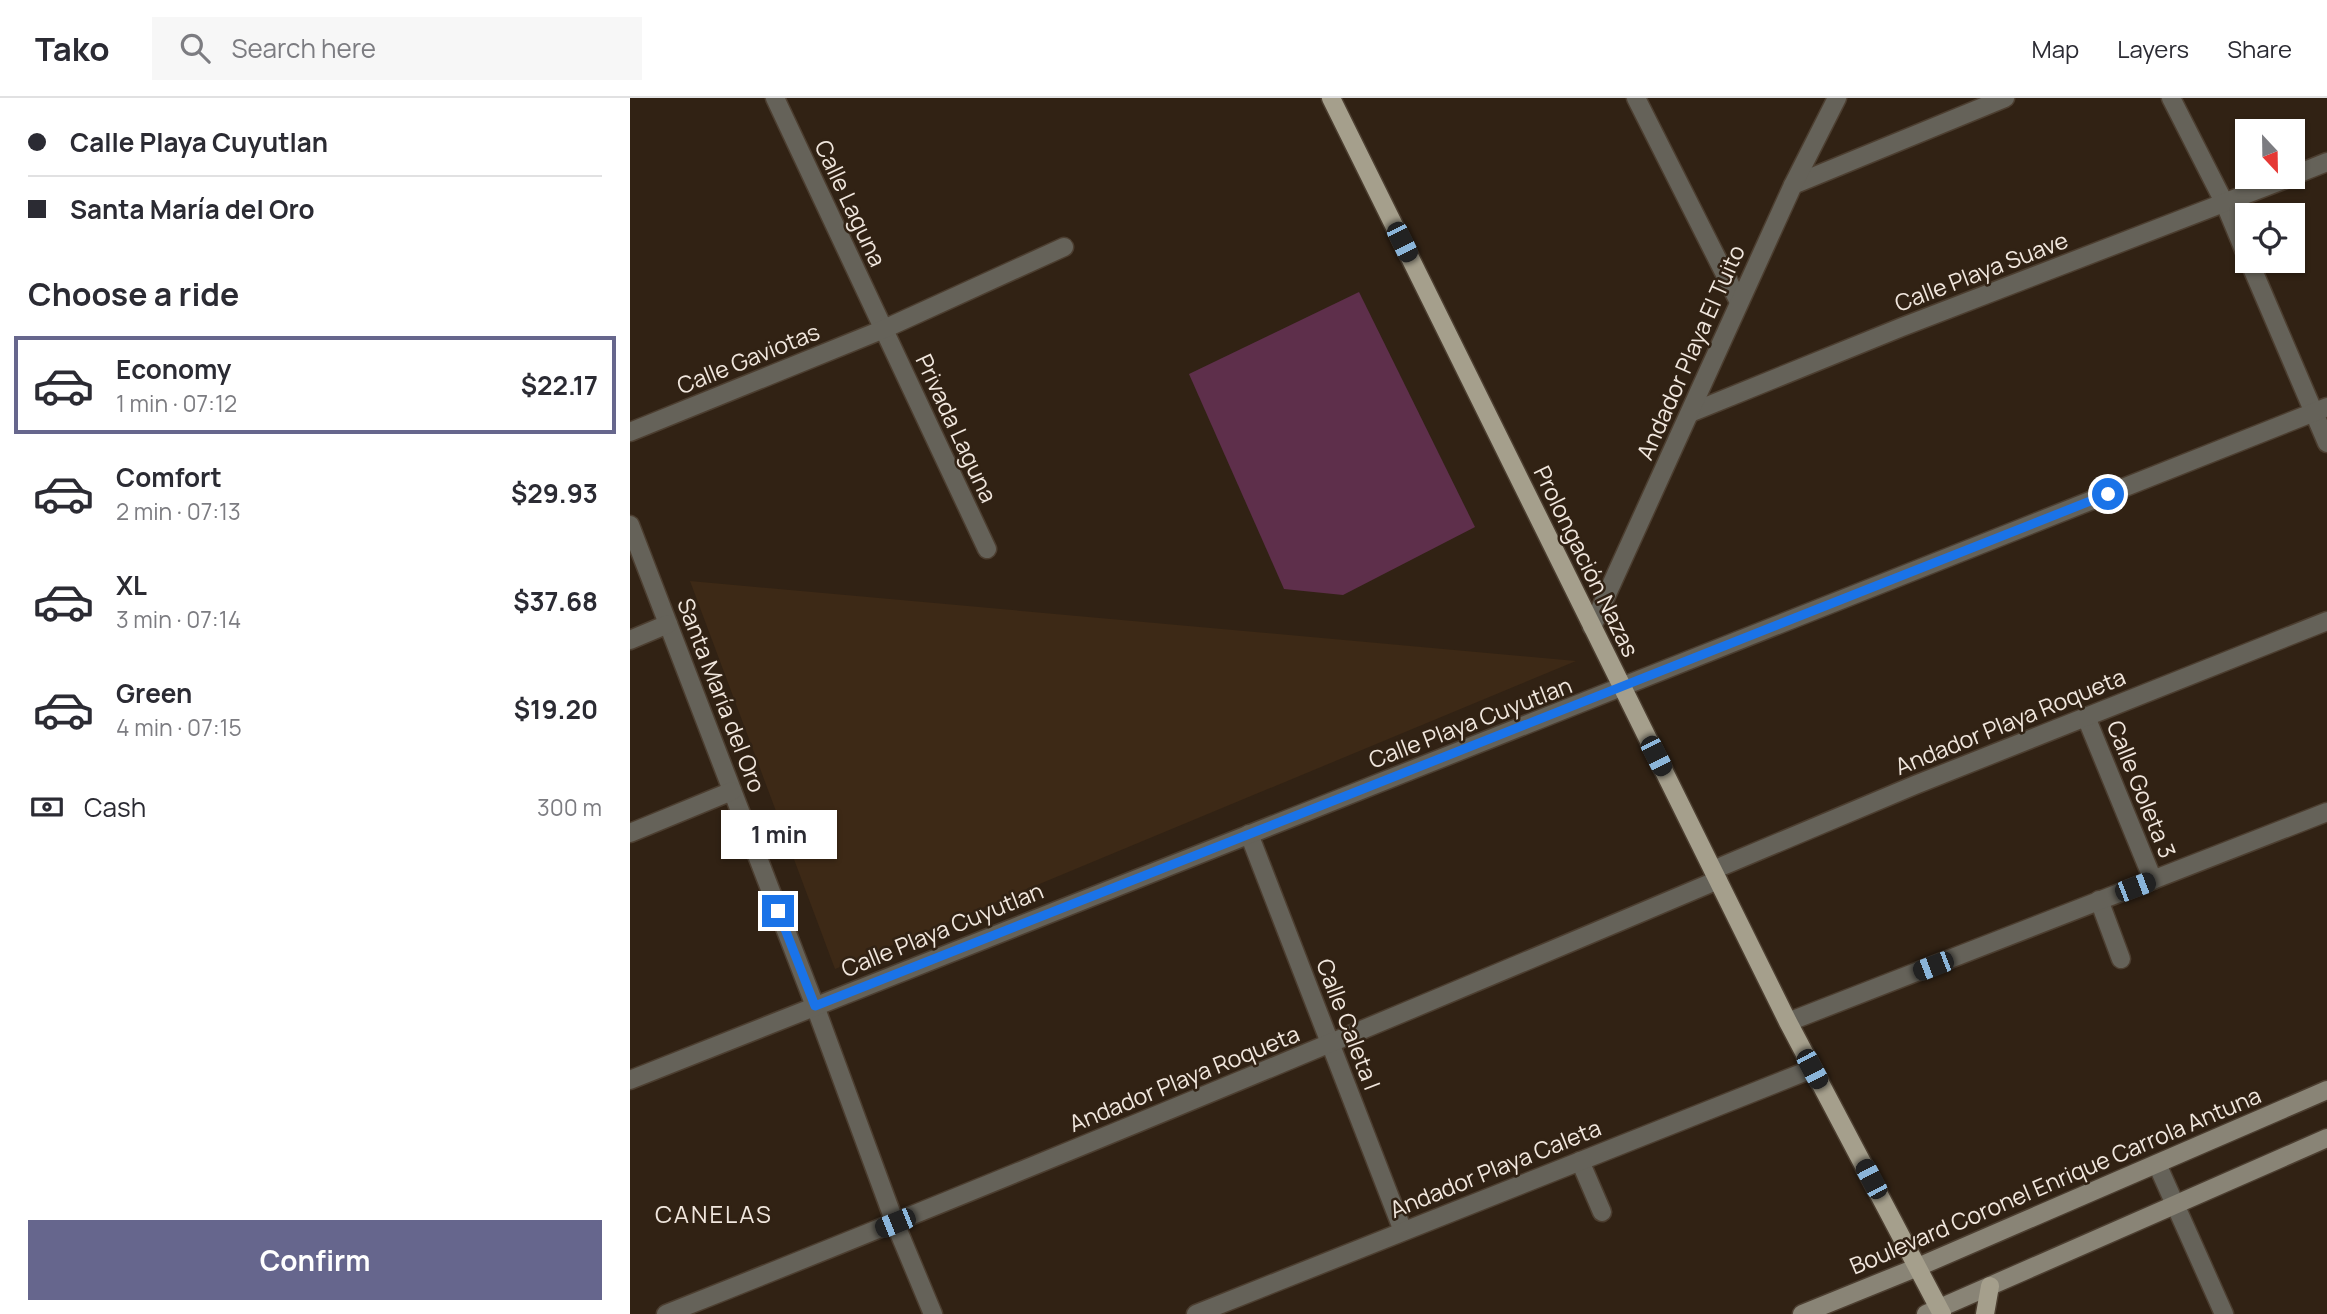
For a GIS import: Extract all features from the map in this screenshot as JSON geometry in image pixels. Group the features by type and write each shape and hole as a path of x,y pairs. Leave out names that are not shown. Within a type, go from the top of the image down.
{"main road":[{"name":"Prolongación Nazas","path":"1331,98 1788,1022 1918,1267 1936,1312"},
{"name":"Boulevard Coronel Enrique Carrola Antuna","path":"1802,1314 1918,1267 2327,1090"},
{"path":"1936,1312 2327,1138"},
{"path":"1985,1314 1990,1286"}],"street":[{"name":"Calle Laguna","path":"775,98 884,329"},
{"path":"1636,98 1739,302"},
{"name":"Andador Playa El Tuito","path":"1592,627 1793,185 1837,98"},
{"path":"1793,185 2005,98"},
{"path":"2171,98 2235,228"},
{"name":"Calle Playa Suave","path":"2305,171 2327,162"},
{"name":"Calle Playa Suave","path":"1690,413 1902,327 2262,189"},
{"name":"Calle Gaviotas","path":"630,432 884,329 1064,247"},
{"path":"2255,273 2320,410 2327,443"},
{"name":"Privada Laguna","path":"884,329 987,549"},
{"name":"Calle Playa Cuyutlan","path":"630,1080 2320,410"},
{"name":"Santa María del Oro","path":"630,525 815,1006 895,1223 933,1314"},
{"name":"Andador Playa Roqueta","path":"666,1314 1330,1044 1915,785 2327,621"},
{"path":"630,640 668,624"},
{"name":"Calle Goleta 3","path":"2086,717 2153,880"},
{"path":"630,832 732,791"},
{"path":"1788,1022 2327,812"},
{"name":"Calle Caleta I","path":"1250,834 1403,1231"},
{"path":"2099,900 2121,959"},
{"name":"Andador Playa Caleta","path":"1196,1314 1812,1069"},
{"path":"1580,1161 1602,1212"},
{"path":"2157,1164 2224,1314"}],"shaded area":[{"path":"690,581 1576,661 835,969"}],"building":[{"path":"1359,292 1475,527 1343,595 1284,589 1189,374"}],"district":[{"name":"CANELAS","path":"714,1213"}],"route":[{"path":"778,911 815,1006 2108,494"}]}
